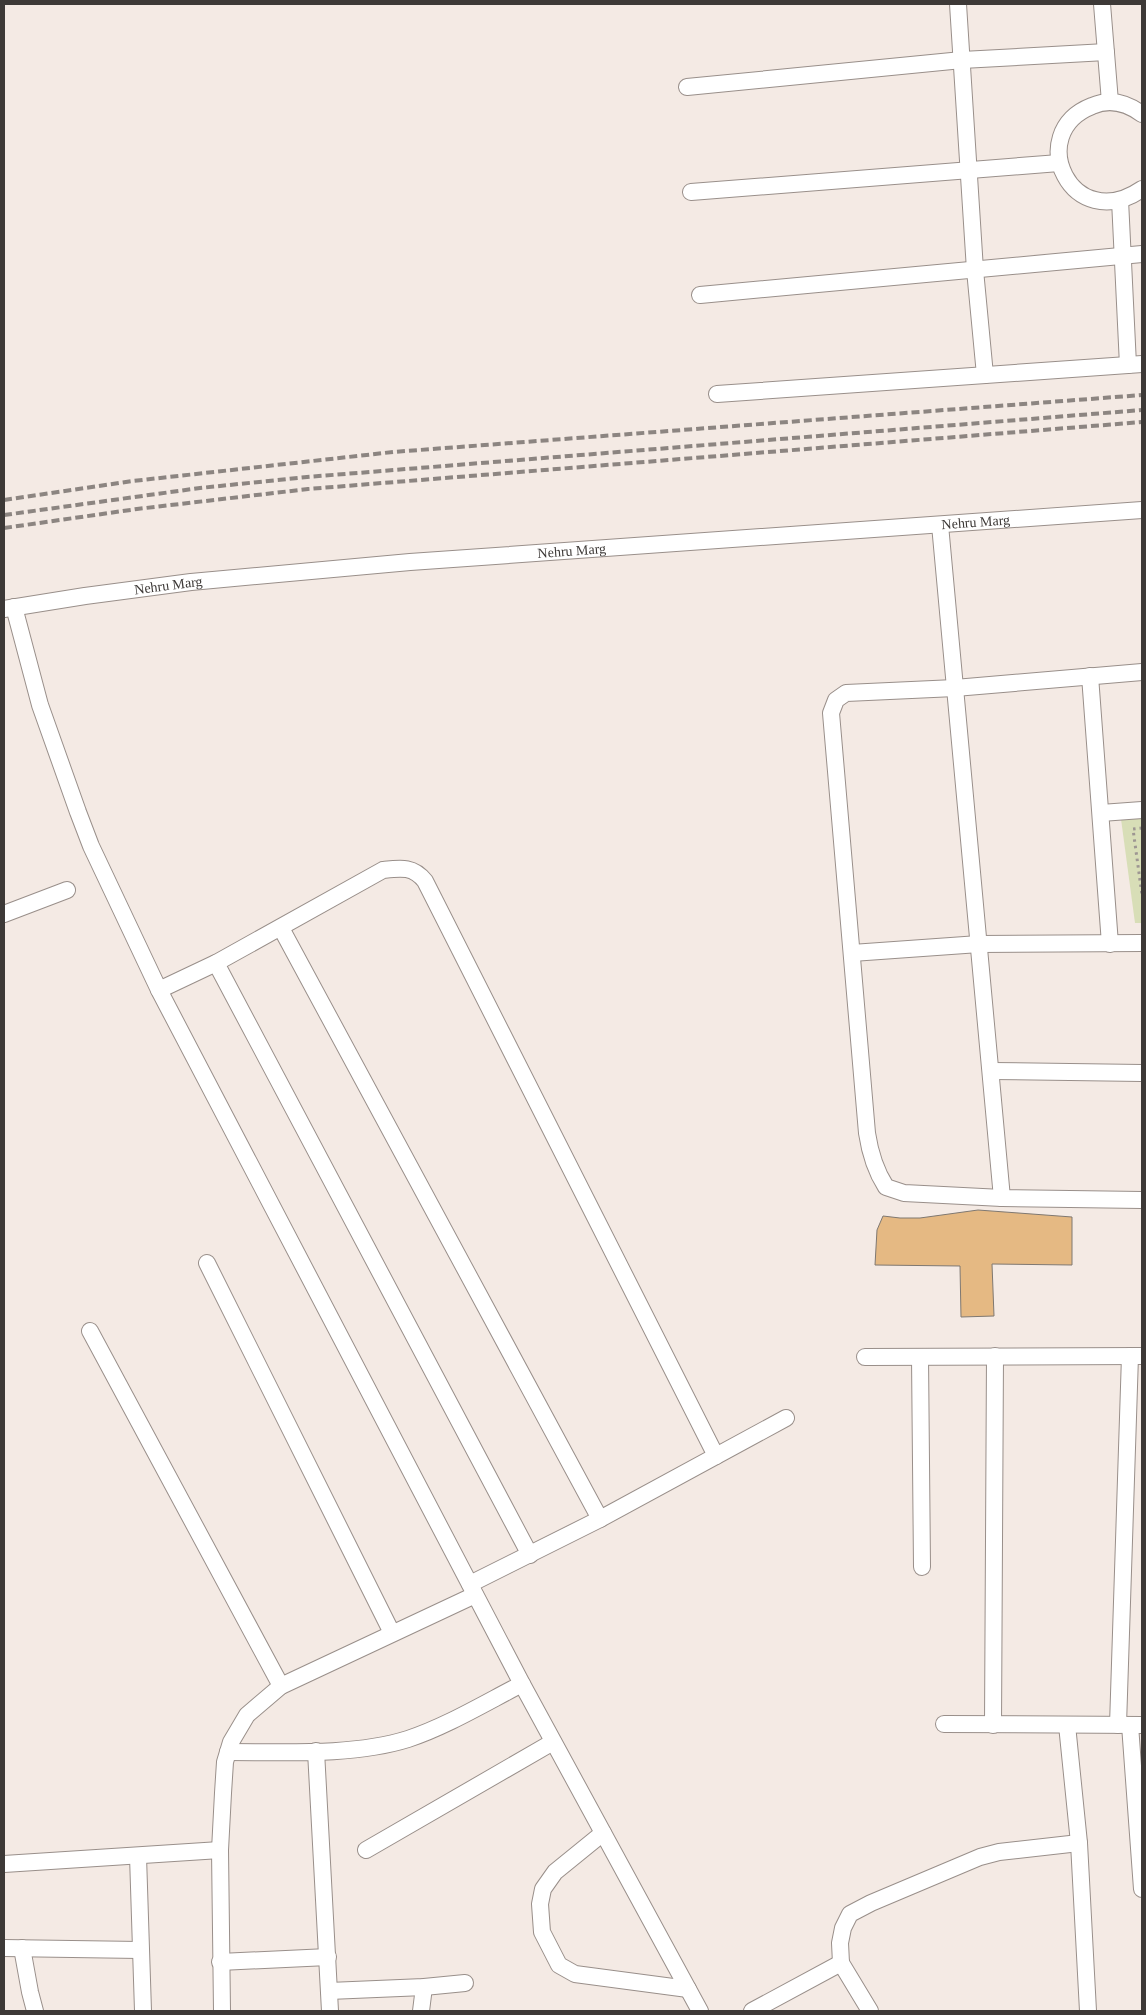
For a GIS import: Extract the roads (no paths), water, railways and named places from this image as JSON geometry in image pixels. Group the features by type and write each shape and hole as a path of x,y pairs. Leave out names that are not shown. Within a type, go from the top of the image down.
{"street":[{"path":"958,4 975,270 985,375"},
{"path":"1102,4 1110,102"},
{"path":"687,87 962,60 1106,52"},
{"path":"1142,114 1123,103 1102,102 1080,111 1065,127 1059,146 1060,163 1069,183 1082,195 1099,202 1120,200 1142,189"},
{"path":"691,192 1060,163"},
{"path":"716,394 1135,365 1123,256 1120,200"},
{"path":"700,295 1142,254"},
{"name":"Nehru Marg","path":"9,608 182,584 410,562 1142,510"},
{"path":"940,525 1002,1198"},
{"path":"9,608 40,705 91,846 159,990 472,1590 700,2011"},
{"path":"1142,672 955,688 846,693 836,700 831,713 867,1133 877,1173 886,1188 904,1193 1002,1198 1142,1200"},
{"path":"1090,676 1102,813 1110,944"},
{"path":"1102,813 1142,810"},
{"path":"159,990 216,963 383,870 410,868 419,874 425,880 716,1456"},
{"path":"4,914 67,890"},
{"path":"281,928 600,1519"},
{"path":"852,953 979,944 1142,943"},
{"path":"216,963 530,1555"},
{"path":"990,1071 1142,1073"},
{"path":"207,1263 392,1633"},
{"path":"90,1331 281,1686"},
{"path":"920,1356 922,1568"},
{"path":"993,1724 995,1356"},
{"path":"865,1357 1136,1356 1130,1725 1142,1889"},
{"path":"222,2011 220,1850 222,1793 231,1742 247,1715 281,1686 392,1633 472,1590 530,1555 786,1418"},
{"path":"228,1752 316,1751 353,1748 406,1739 431,1730 522,1684"},
{"path":"944,1724 1130,1725"},
{"path":"1067,1725 1079,1843 1088,2011"},
{"path":"366,1850 554,1742"},
{"path":"316,1751 330,2011"},
{"path":"603,1833 555,1872 543,1889 540,1904 542,1932 559,1966 575,1974 688,1989"},
{"path":"870,2011 841,1963 840,1943 843,1928 850,1914 871,1903 980,1857 999,1852 1079,1843"},
{"path":"4,1864 220,1850"},
{"path":"138,1856 143,2011"},
{"path":"4,1948 140,1950"},
{"path":"22,1948 35,2011"},
{"path":"220,1962 328,1957"},
{"path":"752,2011 841,1963"},
{"path":"329,1992 465,1983"},
{"path":"421,2011 424,1987"}],"railway":[{"path":"4,500 133,481 393,452 1142,395"},
{"path":"4,515 200,488 307,477 1142,410"},
{"path":"4,528 137,509 308,489 1142,422"}]}
